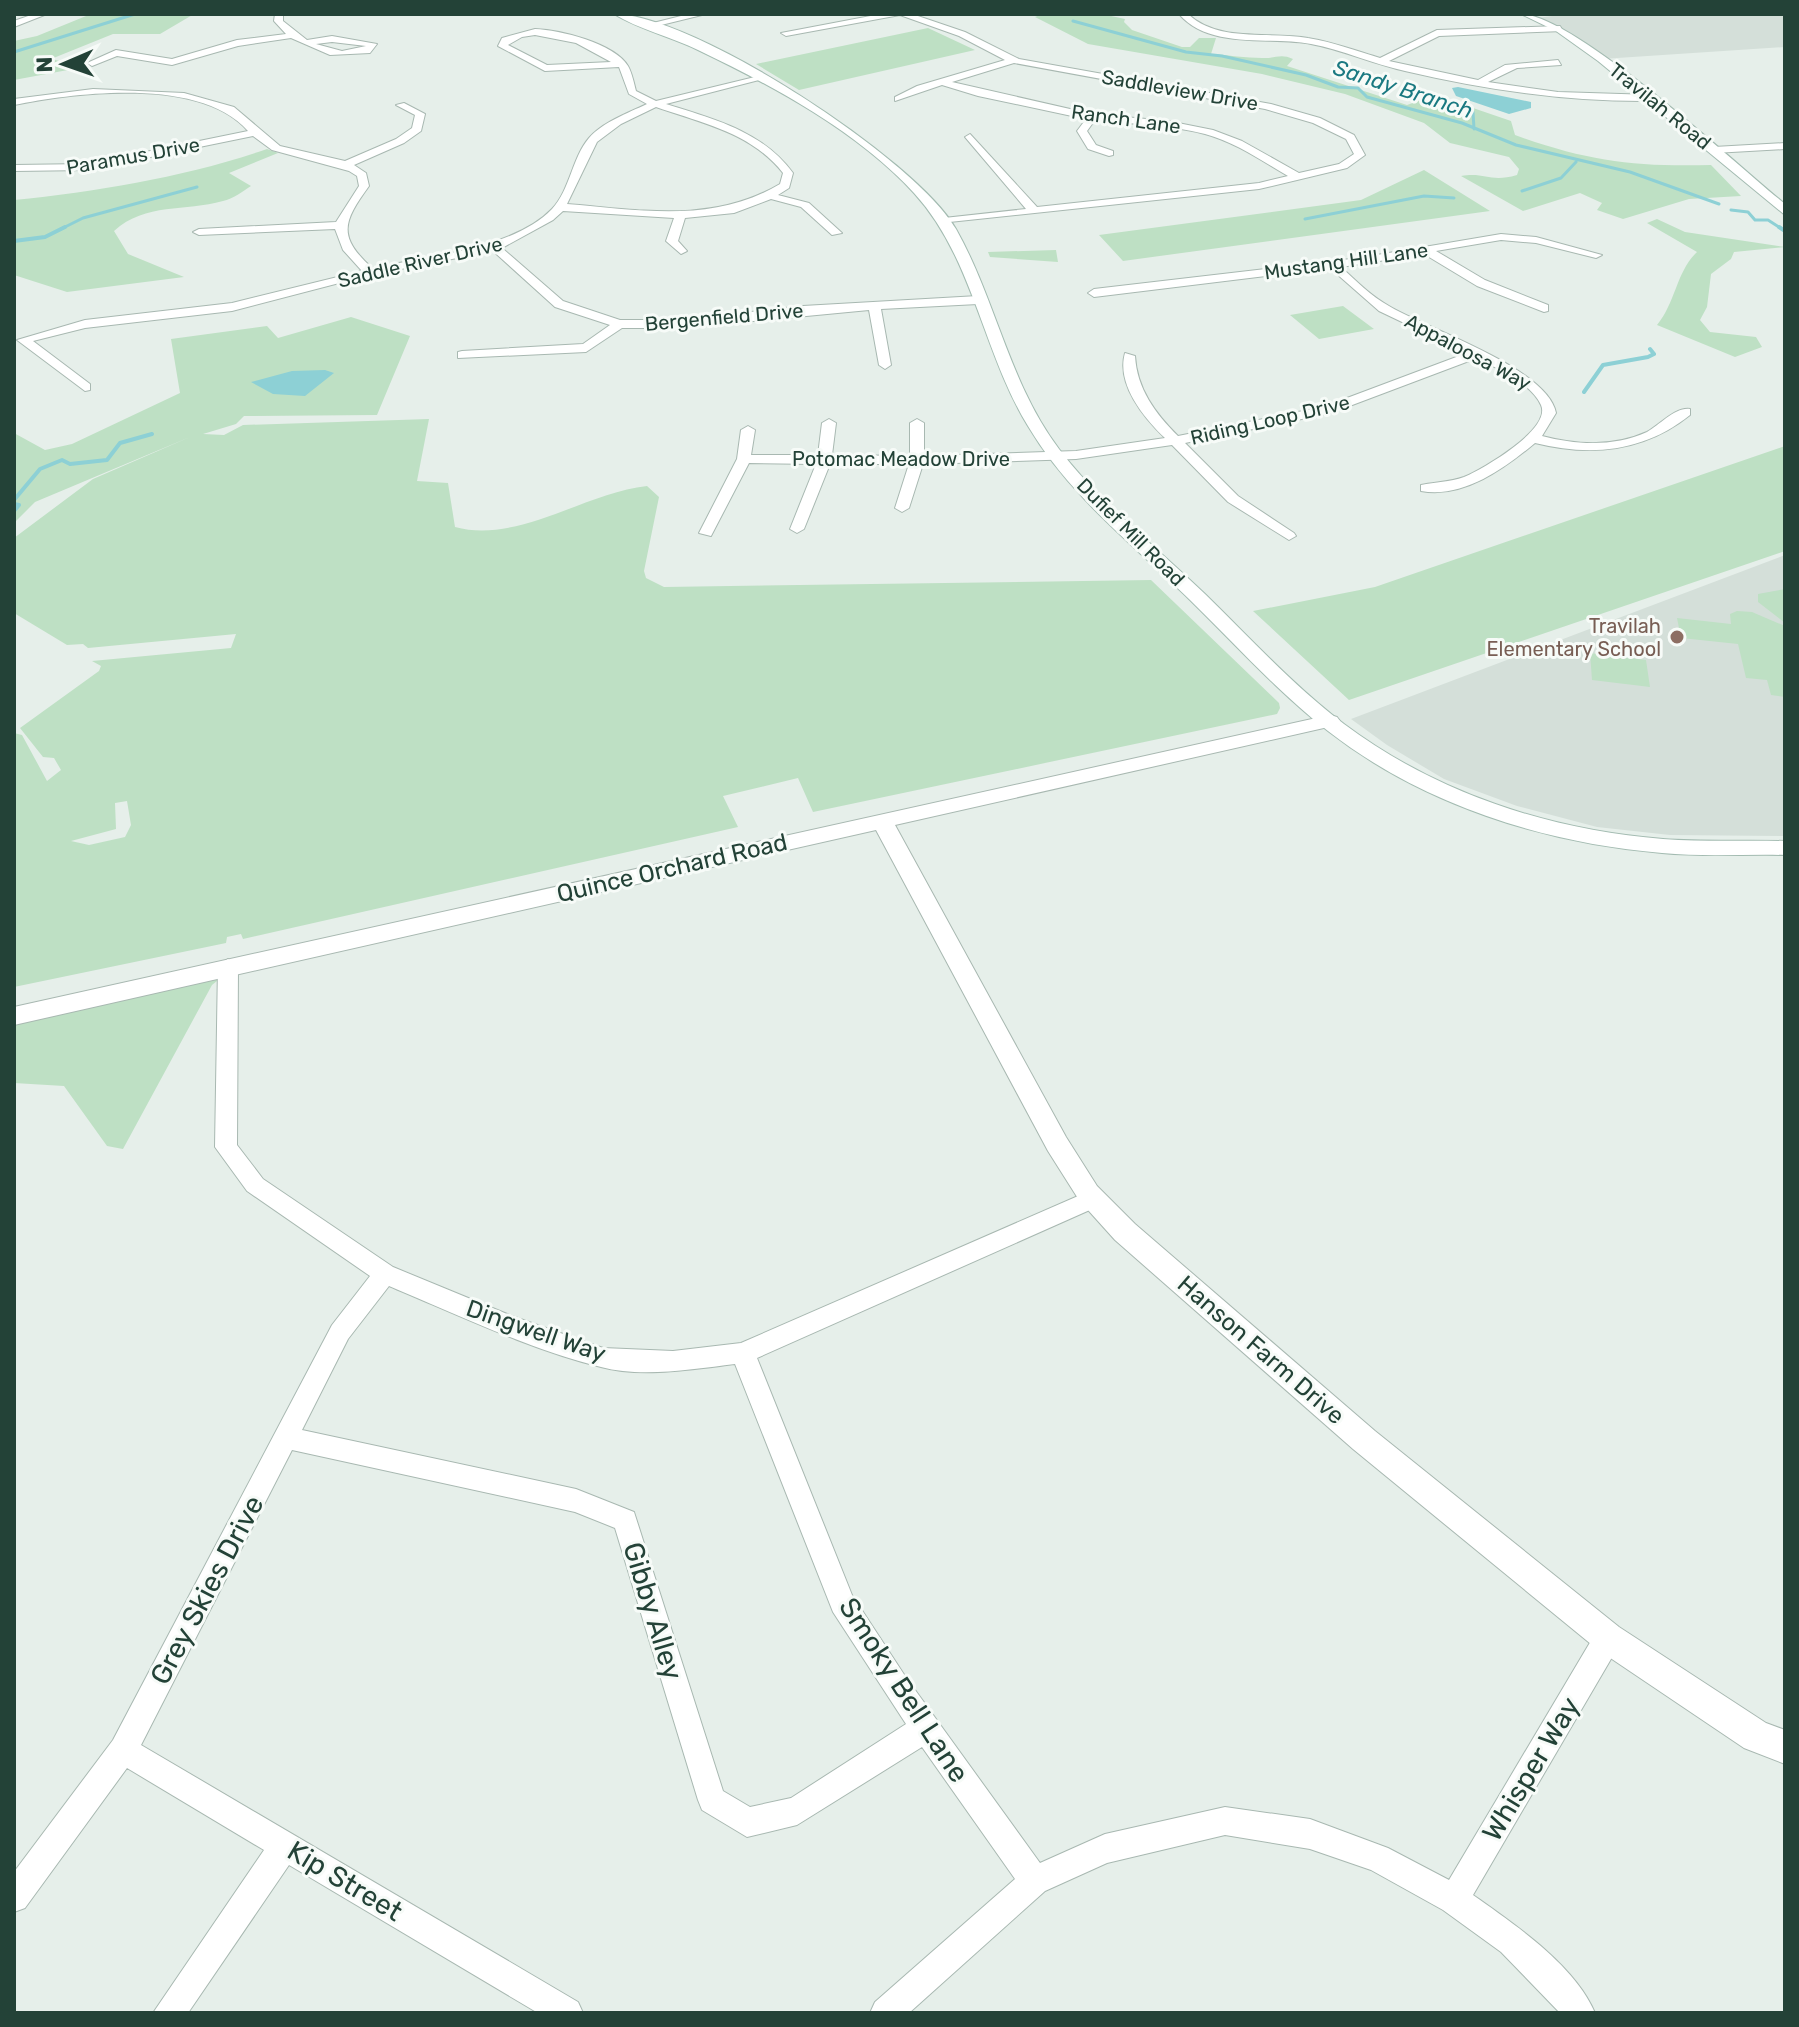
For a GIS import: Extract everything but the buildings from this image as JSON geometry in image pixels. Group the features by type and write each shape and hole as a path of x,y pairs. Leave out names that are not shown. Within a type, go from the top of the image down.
{"main road":[{"name":"Dufief Mill Road","path":"619,14 653,24 756,78 876,151 909,180 944,221 1021,399 1057,457 1161,563 1330,721 1399,769 1463,799 1531,821 1603,838 1664,846 1785,848"},
{"name":"Travilah Road","path":"1526,14 1560,29 1652,98 1785,211"},
{"name":"Quince Orchard Road","path":"14,1016 1330,721"},
{"name":"Hanson Farm Drive","path":"882,821 1057,1144 1093,1199 1125,1232 1364,1440 1608,1638 1756,1736 1785,1747"}],"street":[{"path":"14,24 43,14"},
{"path":"279,14 278,21 289,36"},
{"path":"653,24 702,14"},
{"path":"786,33 897,14"},
{"name":"Saddleview Drive","path":"904,14 958,33 1015,60 1231,96 1329,126 1359,143 1360,155 1351,162 1300,178 1230,190 944,221"},
{"path":"1183,14 1191,25 1210,32 1299,39 1481,83 1562,97 1652,98"},
{"path":"1382,61 1437,33 1560,29"},
{"path":"560,207 681,213 729,210 771,196 785,186 788,173 768,150 734,132 655,104 632,92 621,64 602,50 562,35 535,30 505,40 503,46 545,68 621,64"},
{"path":"92,63 116,53 172,62 237,43 289,36 329,52 350,54 367,51 372,44 332,39 307,43"},
{"path":"898,99 1015,60"},
{"path":"1481,83 1499,68 1512,64 1558,63"},
{"name":"Saddle River Drive","path":"17,339 85,324 232,307 370,272 495,247 537,227 560,207 593,140 617,122 655,104 756,78"},
{"name":"Ranch Lane","path":"943,82 978,93 1092,117 1168,124 1209,132 1238,143 1300,178"},
{"name":"Paramus Drive","path":"14,102 64,93 197,97 234,111 252,133 279,149 345,165"},
{"path":"345,165 400,141 417,129 420,114 401,105"},
{"path":"1092,117 1082,131 1092,147 1109,153"},
{"name":"Paramus Drive","path":"14,168 87,167 252,133"},
{"path":"970,137 1034,211"},
{"path":"1714,150 1785,146"},
{"path":"345,165 362,175 364,186 340,225 340,238 348,252 370,272"},
{"path":"771,196 805,205 836,233"},
{"path":"681,213 672,241 681,251"},
{"path":"199,232 340,225"},
{"name":"Mustang Hill Lane","path":"1094,293 1332,264 1512,237 1596,255"},
{"name":"Bergenfield Drive","path":"495,247 559,304 619,324 679,324 978,300"},
{"path":"1426,250 1481,283 1544,308"},
{"name":"Appaloosa Way","path":"1332,264 1382,307 1518,374 1540,391 1550,409 1548,421 1533,438 1503,461 1469,481 1426,488"},
{"path":"874,306 885,365"},
{"path":"462,355 586,348 619,324"},
{"path":"17,339 85,387"},
{"name":"Riding Loop Drive","path":"1057,457 1174,441 1349,404 1476,354"},
{"path":"1129,356 1130,376 1140,403 1233,499 1289,536"},
{"path":"1533,438 1558,446 1599,449 1669,427 1685,412"},
{"path":"797,529 824,461 829,423"},
{"path":"902,508 917,460 917,423"},
{"path":"706,533 744,459 748,430"},
{"name":"Potomac Meadow Drive","path":"744,459 824,461 1057,457"},
{"name":"Dingwell Way","path":"228,966 226,1147 255,1185 385,1274 504,1323 603,1358 673,1361 743,1353 1093,1199"},
{"name":"Grey Skies Drive","path":"14,1897 123,1750 340,1332 385,1274"},
{"name":"Smoky Bell Lane","path":"743,1353 778,1448 842,1603 925,1728 1035,1881"},
{"name":"Gibby Alley","path":"287,1438 576,1501 625,1520 712,1800 747,1822 797,1811 925,1728"},
{"name":"Whisper Way","path":"1454,1899 1608,1638"},
{"name":"Kip Street","path":"123,1750 567,2013"},
{"path":"886,2013 1035,1881 1105,1849 1225,1821 1324,1839 1378,1858 1454,1899 1512,1941 1561,1989 1579,2013"},
{"path":"169,2013 285,1846"}],"shaded area":[{"path":"1566,14 1785,14 1785,47 1602,59 1538,18"},
{"name":"Travilah Elementary School","path":"1785,555 1785,836 1670,835 1597,827 1517,806 1444,779 1351,719"}],"green space":[{"path":"91,14 194,14 160,34 113,34 51,59 84,67 14,80 14,41 37,36"},
{"path":"1042,14 1102,14 1125,19 1124,22 1132,30 1182,47 1190,47 1199,38 1216,38 1211,54 1288,57 1293,59 1287,66 1407,105 1435,95 1511,121 1515,135 1565,151 1635,163 1711,165 1741,196 1689,199 1623,219 1597,210 1602,203 1580,193 1523,211 1461,176 1500,178 1517,175 1519,169 1509,157 1450,143 1424,123 1345,94 1262,74 1088,44 1035,17"},
{"path":"928,28 975,50 799,90 756,64"},
{"path":"267,149 278,153 229,173 251,186 234,197 153,212 126,222 114,231 128,254 184,277 67,292 14,275 14,200 142,182 205,168"},
{"path":"1424,170 1490,211 1123,261 1099,235 1361,200"},
{"path":"1657,219 1685,232 1785,247 1734,252 1731,259 1711,274 1707,307 1700,320 1710,332 1756,337 1762,347 1735,357 1657,325 1697,252 1647,223"},
{"path":"1056,250 1058,262 990,257 988,252"},
{"path":"1343,306 1374,329 1319,339 1290,315"},
{"path":"351,317 410,336 377,415 244,416 236,424 203,434 224,435 243,425 429,419 417,481 448,483 455,527 479,530 503,529 527,523 623,490 647,486 659,497 644,571 646,578 664,587 1151,580 1279,703 1280,708 1277,714 813,812 798,778 723,796 738,827 243,939 241,934 227,937 226,943 14,987 14,733 22,735 47,781 61,770 54,758 43,757 20,728 99,671 101,666 92,661 231,648 236,634 88,648 83,644 67,645 14,613 14,538 93,479 190,437 35,502 14,523 14,433 45,450 72,444 180,393 171,339 267,326 278,338","holes":["127,801 131,825 125,837 89,845 71,841 116,829 115,803"]},
{"path":"1785,446 1785,551 1349,700 1253,611 1375,587"},
{"path":"1785,589 1785,623 1758,602 1758,594"},
{"path":"1752,612 1785,626 1785,697 1771,695 1767,680 1746,678 1738,644 1681,638 1677,618 1731,624 1730,614"},
{"path":"1590,653 1646,660 1650,687 1592,680"},
{"path":"237,965 212,985 123,1149 107,1146 64,1086 14,1083 14,1016"}],"water":[{"path":"1452,88 1531,102 1531,108 1509,114 1456,96"},
{"path":"325,370 334,373 305,396 273,394 251,382 292,371"}],"waterway":[{"path":"14,52 135,14"},
{"name":"Sandy Branch","path":"1073,21 1186,52 1222,56 1306,75 1338,87 1358,88 1367,97 1474,128"},
{"path":"1473,112 1474,128"},
{"name":"Sandy Branch","path":"1474,128 1516,145 1630,172 1719,204"},
{"path":"1522,191 1561,178 1576,162"},
{"path":"14,241 45,237 83,218 197,187"},
{"path":"1305,219 1424,196 1454,198"},
{"name":"Sandy Branch","path":"1731,210 1748,212 1755,220 1768,220 1782,229"},
{"path":"1584,392 1603,365 1648,357 1654,354 1650,349"},
{"path":"14,500 40,469 62,460 70,464 107,460 120,443 152,434"},
{"path":"14,504 19,505 14,511"}],"place":[{"name":"Travilah Elementary School","path":"1677,637"}]}
